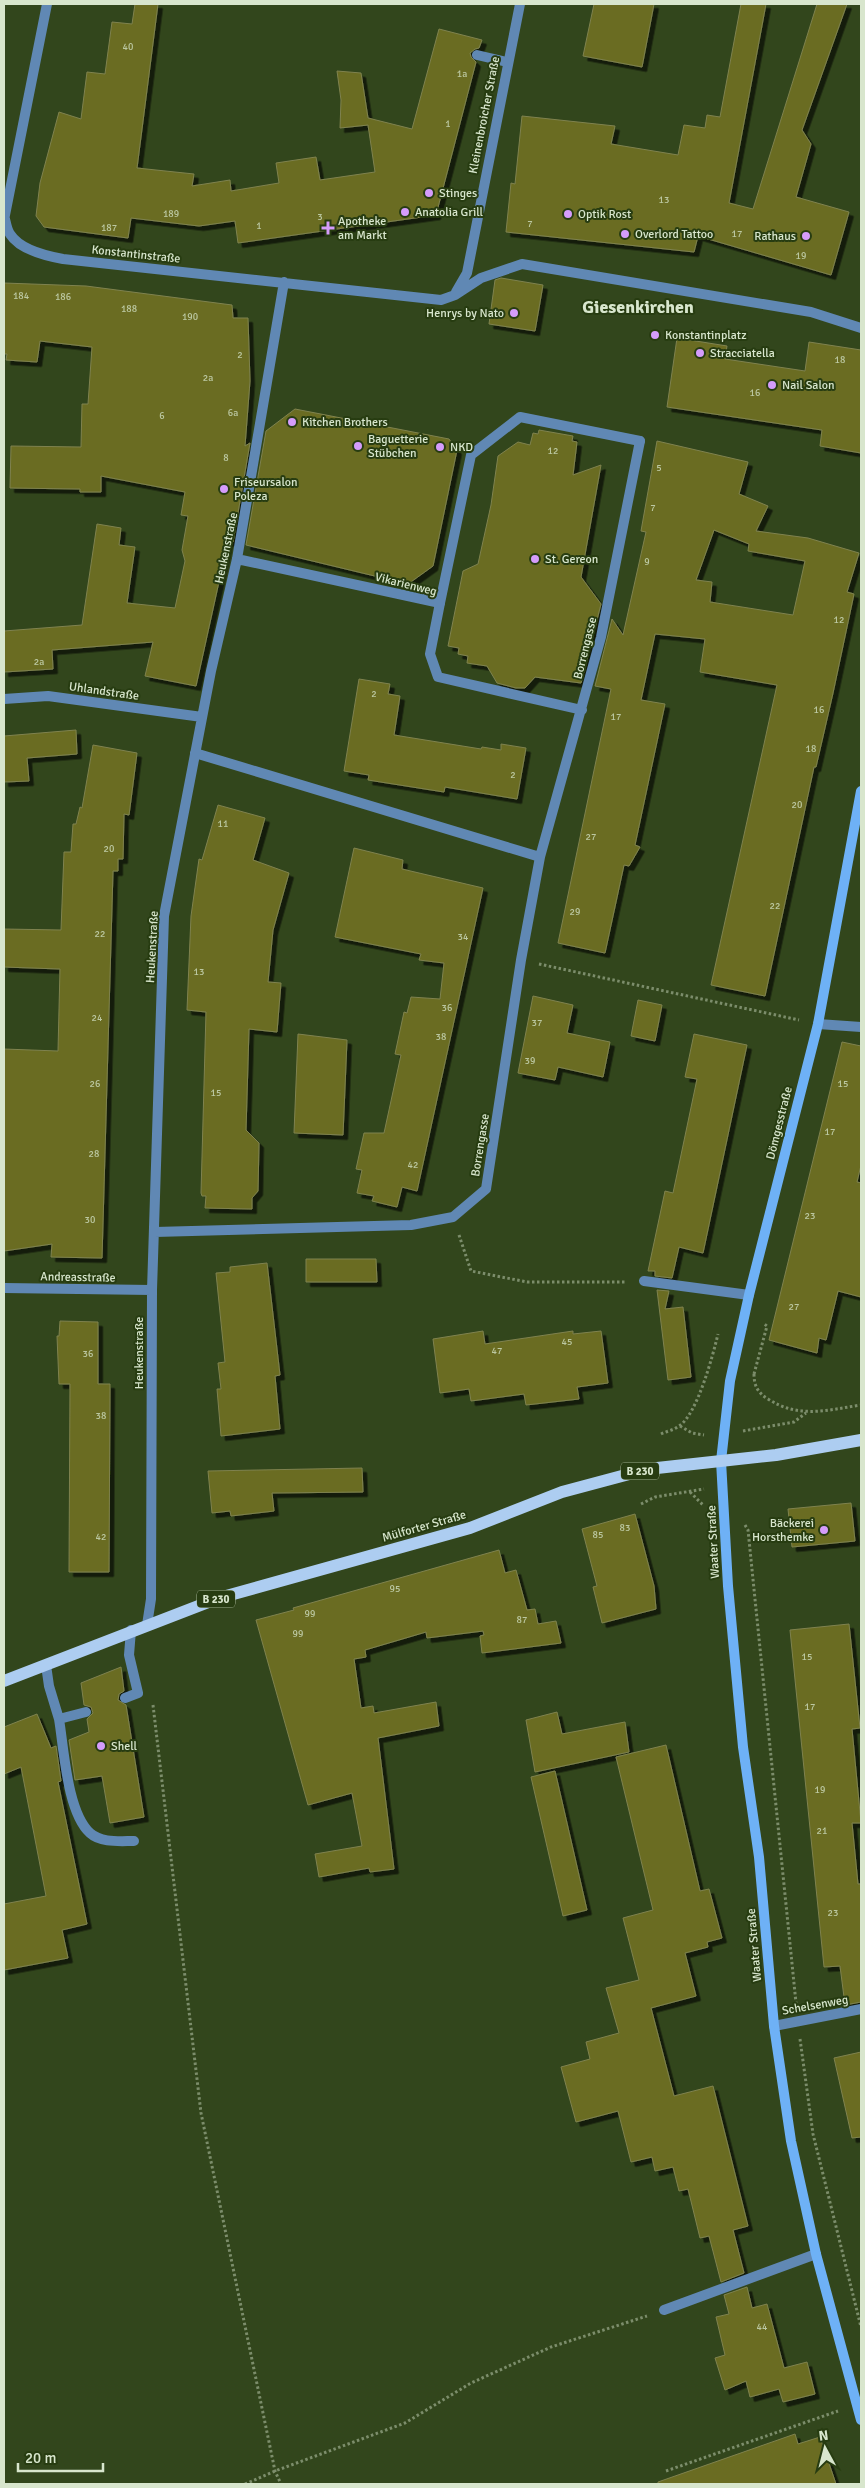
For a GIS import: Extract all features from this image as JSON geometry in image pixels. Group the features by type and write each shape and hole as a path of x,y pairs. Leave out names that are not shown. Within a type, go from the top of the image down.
{"main road":[{"name":"Dömgesstraße","path":"721,1461 730,1381 749,1294 818,1024 861,791"},
{"name":"Mülforter Straße","path":"4,1681 131,1630 219,1598 470,1528 562,1492 648,1469 801,1451 861,1440"},
{"name":"Waater Straße","path":"721,1461 731,1630 743,1747 758,1857 774,2026 791,2141 816,2254 861,2420"}],"street":[{"path":"4,219 47,4"},
{"name":"Kleinenbroicher Straße","path":"454,295 467,273 509,50 520,4"},
{"path":"478,55 507,62"},
{"name":"Konstantinstraße","path":"4,219 10,234 17,241 45,256 284,282"},
{"path":"284,282 440,300 454,295 481,278 522,264 812,312 861,328"},
{"name":"Heukenstraße","path":"147,1625 151,1599 152,1290 164,916 202,717 238,558 284,282"},
{"name":"Borrengasse","path":"155,1232 411,1225 453,1217 486,1189 521,960 540,857 601,637 640,441 520,417 478,449 471,455 440,603"},
{"name":"Vikarienweg","path":"238,558 440,603 430,654 438,677 582,710"},
{"name":"Uhlandstraße","path":"4,699 48,696 202,717"},
{"path":"195,752 540,857"},
{"path":"818,1024 861,1027"},
{"path":"644,1282 749,1294"},
{"name":"Andreasstraße","path":"4,1288 152,1290"},
{"path":"125,1698 138,1693 129,1655 131,1630"},
{"path":"46,1665 49,1686 59,1719 73,1804 80,1821 90,1834 106,1841 134,1841"},
{"path":"59,1719 86,1712"},
{"name":"Schelsenweg","path":"774,2026 861,2009"},
{"path":"664,2310 816,2254"}],"path":[{"path":"521,960 818,1024"},
{"path":"453,1217 471,1272 528,1282 644,1282"},
{"path":"661,1434 680,1426 688,1417 708,1372 722,1317 746,1311"},
{"path":"754,1374 754,1385 763,1396 784,1408 806,1413 861,1405"},
{"path":"742,1431 794,1422 806,1413"},
{"path":"641,1504 655,1497 689,1491"},
{"path":"748,1530 798,2020 813,2134 861,2327"},
{"path":"152,1697 201,2113 276,2471 281,2484"},
{"path":"245,2484 405,2423 471,2383 551,2347 664,2310"},
{"path":"666,2471 857,2404"}],"building":[{"path":"135,4 158,4 137,168 194,174 192,186 230,180 231,191 279,183 276,163 316,157 320,180 375,172 368,125 340,128 341,100 337,71 361,73 368,118 412,129 439,29 482,40 479,48 470,53 476,62 436,215 238,243 235,221 199,226 131,218 128,238 44,227 36,216 40,183 59,112 81,119 87,72 105,74 112,22 132,24"},
{"path":"594,4 654,4 642,67 583,56"},
{"path":"741,4 766,4 729,203 753,209 817,4 847,4 802,130 811,144 796,197 849,212 831,275 698,236 694,252 506,232 511,183 515,184 522,116 615,126 611,144 678,155 684,125 705,128 707,115 720,117"},
{"name":"Henrys by Nato","path":"501,278 543,285 535,331 489,324 495,280"},
{"path":"4,283 86,286 232,305 233,318 248,318 250,381 245,446 250,443 233,542 228,541 196,686 145,676 153,642 52,650 53,669 4,672 4,631 82,625 97,524 121,528 119,545 135,547 127,603 175,608 185,561 182,550 188,516 181,515 185,492 101,476 101,492 80,492 80,489 10,488 11,446 81,447 82,404 88,404 92,347 40,341 37,362 6,360 7,354 4,354"},
{"path":"677,338 727,346 725,359 805,371 809,342 861,350 861,453 820,446 822,430 667,407"},
{"path":"295,409 449,439 457,450 433,566 408,584 246,545 266,431"},
{"name":"St. Gereon","path":"539,430 573,436 572,441 577,442 573,475 601,465 581,577 601,604 581,683 535,677 525,688 516,688 497,683 487,666 467,663 468,656 458,654 459,648 448,646 463,571 478,564 491,505 498,456 518,442 530,445 533,433 538,434"},
{"path":"657,441 748,462 739,494 768,506 756,531 808,538 859,553 847,592 854,594 816,767 814,767 765,996 711,985 777,685 700,672 705,639 655,634 641,700 665,704 635,845 640,847 629,866 624,865 605,953 558,943 611,689 595,686 612,619 623,635 646,532 641,531","holes":["714,530 749,544 748,551 805,561 793,615 710,602 712,582 696,580"]},
{"path":"359,679 390,684 388,694 400,696 394,735 481,749 482,747 501,750 501,744 526,748 517,799 445,787 444,792 368,780 369,775 344,771"},
{"path":"76,730 77,754 27,758 29,781 4,782 4,736"},
{"path":"93,745 137,753 129,815 124,814 123,859 118,859 118,871 113,871 102,1258 51,1257 52,1244 4,1251 4,1049 58,1051 60,969 4,967 4,929 61,930 64,852 71,852 73,824 76,824 80,807 82,808"},
{"path":"218,805 265,818 253,860 289,873 273,930 268,982 281,983 277,1032 249,1029 246,1130 259,1143 258,1191 252,1198 252,1209 205,1208 206,1196 202,1196 201,1193 206,1012 187,1010 191,916 199,859 202,860"},
{"path":"354,848 403,860 402,869 483,888 417,1191 402,1187 397,1207 372,1201 374,1196 357,1193 362,1170 356,1169 364,1133 384,1133 401,1055 395,1054 404,1012 407,1013 411,997 440,999 444,963 419,960 421,954 335,937"},
{"path":"533,996 573,1005 567,1033 610,1042 603,1077 558,1067 555,1080 518,1073"},
{"path":"638,1000 662,1005 655,1041 631,1036"},
{"path":"298,1034 347,1040 343,1135 294,1133"},
{"path":"694,1034 747,1045 703,1253 679,1247 672,1278 655,1276 655,1271 648,1271 665,1191 673,1193 697,1079 685,1077"},
{"path":"842,1042 861,1046 861,1165 857,1182 861,1183 861,1297 838,1291 826,1340 819,1338 817,1353 769,1340"},
{"path":"306,1259 376,1259 377,1282 306,1282"},
{"path":"267,1263 280,1375 275,1376 280,1429 221,1436 217,1389 221,1389 218,1363 225,1362 216,1273 230,1272 230,1267"},
{"path":"657,1290 669,1291 665,1309 683,1307 691,1377 668,1380"},
{"path":"60,1321 98,1322 98,1384 110,1384 109,1572 69,1572 70,1384 59,1384 57,1336 59,1336"},
{"path":"483,1331 485,1344 573,1331 573,1334 601,1331 608,1383 577,1387 579,1399 526,1405 524,1394 471,1401 469,1389 440,1393 433,1339"},
{"path":"362,1468 363,1492 272,1493 274,1511 231,1516 230,1511 212,1513 208,1471"},
{"path":"851,1503 855,1541 792,1547 788,1509"},
{"path":"635,1514 654,1586 656,1609 602,1623 593,1587 597,1586 582,1529"},
{"path":"499,1550 505,1573 516,1570 527,1610 535,1609 538,1624 556,1621 561,1643 482,1653 480,1636 484,1635 483,1631 427,1638 426,1632 365,1650 366,1657 354,1659 361,1708 373,1706 374,1713 436,1702 439,1726 378,1738 394,1869 370,1872 369,1868 319,1877 315,1854 362,1846 352,1793 308,1805 256,1620"},
{"path":"849,1624 860,1728 852,1729 861,1823 852,1823 858,1884 861,1884 861,2002 845,2005 840,1966 824,1967 790,1630"},
{"path":"121,1667 124,1691 119,1694 118,1700 126,1705 144,1817 110,1823 102,1776 75,1780 69,1740 89,1732 87,1719 93,1713 91,1707 84,1705 81,1683"},
{"path":"557,1712 562,1734 625,1722 629,1752 535,1772 526,1720"},
{"path":"37,1714 51,1748 56,1746 61,1781 58,1782 87,1924 62,1930 68,1958 4,1970 4,1904 46,1896 21,1767 4,1774 4,1727"},
{"path":"666,1745 700,1891 709,1889 722,1938 707,1942 708,1947 685,1953 696,1996 651,2008 674,2096 713,2086 748,2226 733,2230 744,2273 721,2282 709,2236 700,2238 688,2189 679,2191 673,2167 655,2171 652,2157 631,2162 618,2111 576,2122 561,2067 590,2059 586,2042 619,2033 606,1988 639,1980 623,1918 653,1910 616,1757"},
{"path":"555,1771 587,1910 563,1916 531,1777"},
{"path":"861,2052 861,2137 852,2138 834,2058"},
{"path":"747,2287 752,2308 767,2304 784,2368 807,2362 815,2394 783,2402 779,2389 750,2397 746,2381 725,2390 715,2358 725,2355 716,2317 729,2314 724,2295"},
{"path":"795,2434 798,2444 820,2437 836,2484 658,2484 658,2482"}],"place":[{"name":"Stinges","path":"429,193"},
{"name":"Anatolia Grill","path":"405,212"},
{"name":"Optik Rost","path":"568,214"},
{"name":"Apotheke am Markt","path":"328,228"},
{"name":"Overlord Tattoo","path":"625,234"},
{"name":"Rathaus","path":"806,236"},
{"name":"Henrys by Nato","path":"514,313"},
{"name":"Konstantinplatz","path":"655,335"},
{"name":"Stracciatella","path":"700,353"},
{"name":"Nail Salon","path":"772,385"},
{"name":"Kitchen Brothers","path":"292,422"},
{"name":"Baguetterie Stübchen","path":"358,446"},
{"name":"NKD","path":"440,447"},
{"name":"Friseursalon Poleza","path":"224,489"},
{"name":"St. Gereon","path":"535,559"},
{"name":"Bäckerei Horsthemke","path":"824,1530"},
{"name":"Shell","path":"101,1746"}],"district":[{"name":"Giesenkirchen","path":"638,307"}]}
